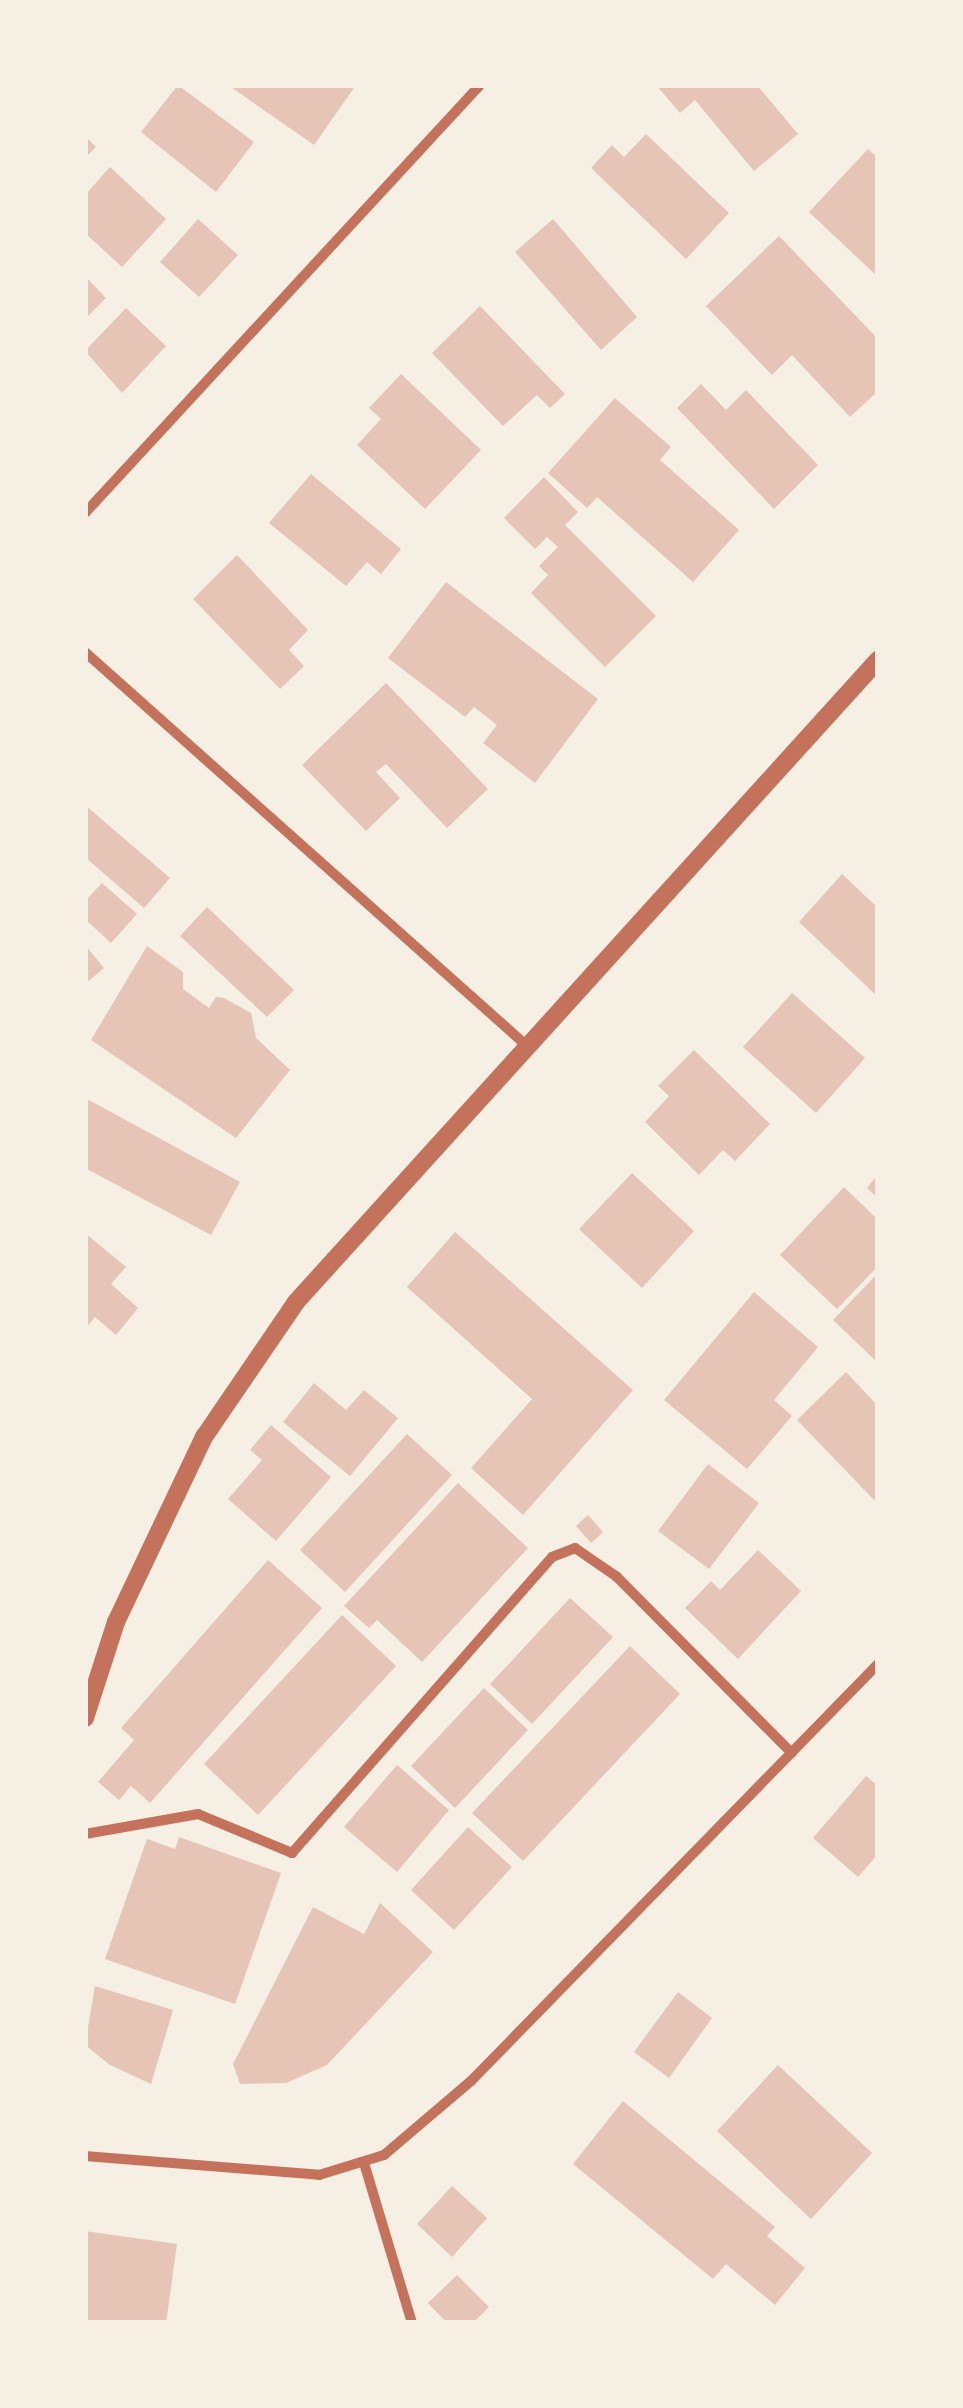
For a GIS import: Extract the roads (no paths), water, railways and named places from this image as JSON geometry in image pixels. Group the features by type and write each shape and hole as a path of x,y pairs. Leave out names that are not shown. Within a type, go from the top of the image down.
{"street":[{"path":"85,512 480,85"},
{"path":"85,652 527,1046"},
{"path":"85,1718 116,1622 204,1437 296,1302 878,660"},
{"path":"85,1834 198,1814 292,1853 552,1557 575,1548 618,1578 792,1752"},
{"path":"85,2156 319,2175 364,2164 441,2110 878,1664"},
{"path":"364,2164 412,2323"}]}
